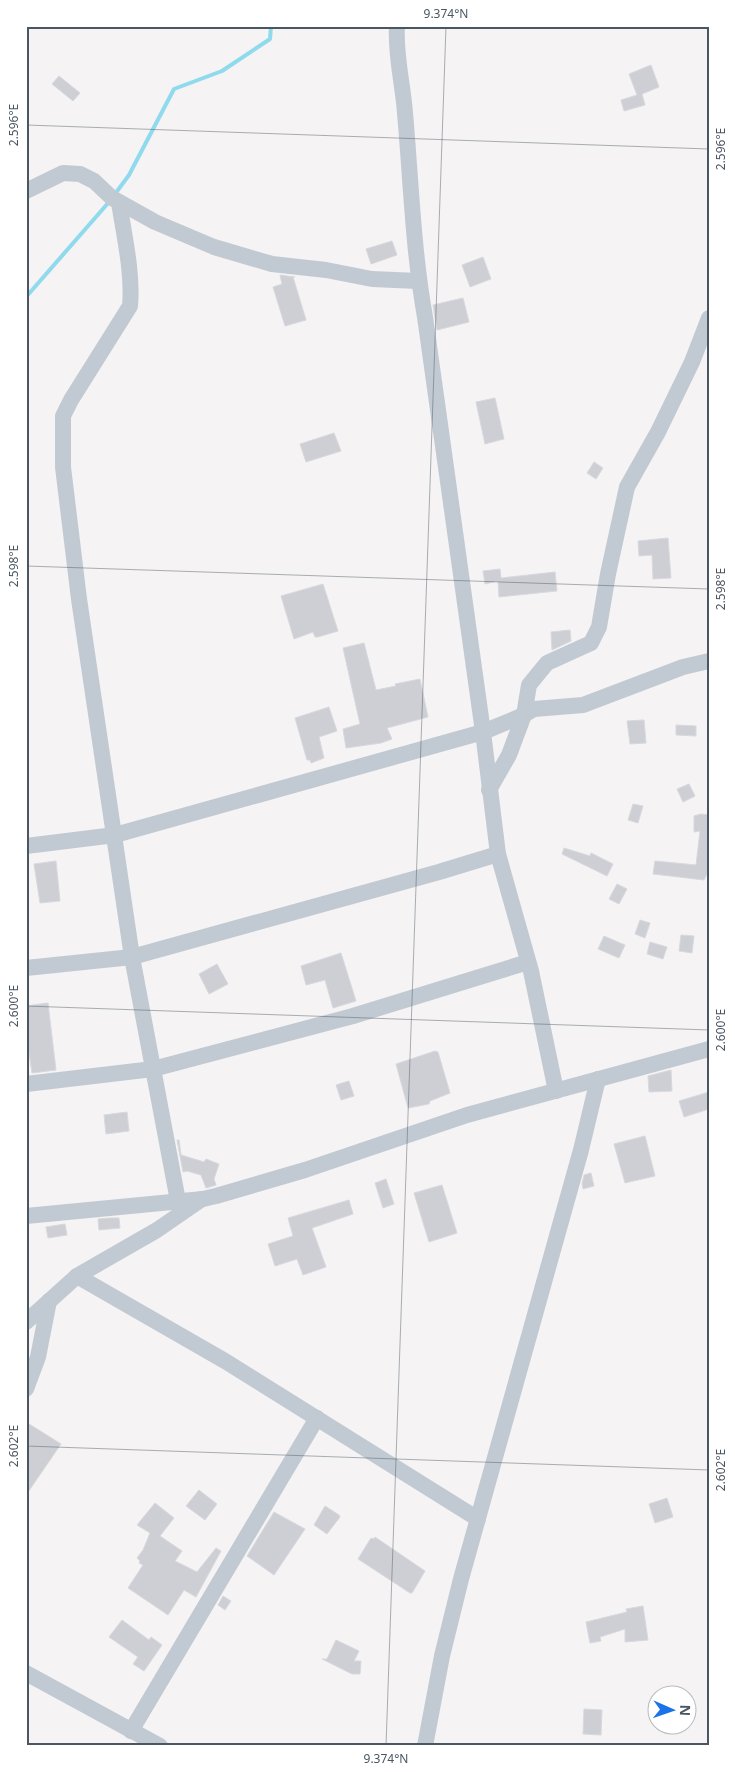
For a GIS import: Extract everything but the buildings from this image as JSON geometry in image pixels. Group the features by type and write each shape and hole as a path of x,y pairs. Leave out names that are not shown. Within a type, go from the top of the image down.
{"street":[{"path":"397,26 396,46 404,90 418,281 425,317 483,732 498,854 528,962 556,1091"},
{"path":"26,191 63,173 80,174 94,181 112,198 155,222 214,247 272,264 326,270 372,280 418,281"},
{"path":"119,202 128,259 131,294 130,306 63,416 63,467 79,599 132,956 178,1201"},
{"path":"489,790 509,755 524,715 529,685 546,663 591,642 599,627 608,574 627,487 658,432 692,362 709,318"},
{"path":"26,846 115,835 483,732 534,709 583,704 683,667 709,661"},
{"path":"26,968 132,956 430,875 498,854"},
{"path":"26,1084 153,1069 354,1016 528,962"},
{"path":"26,1216 203,1199 305,1170 467,1115 709,1049"},
{"path":"425,1746 442,1656 461,1579 581,1150 598,1079"},
{"path":"26,1322 78,1276 157,1230 203,1199"},
{"path":"78,1276 225,1361 478,1519"},
{"path":"26,1389 38,1357 49,1301"},
{"path":"131,1731 317,1418"},
{"path":"26,1673 160,1746"}],"waterway":[{"path":"115,194 129,175 174,89 222,71 270,39 271,26"},
{"path":"26,297 109,202"}]}
